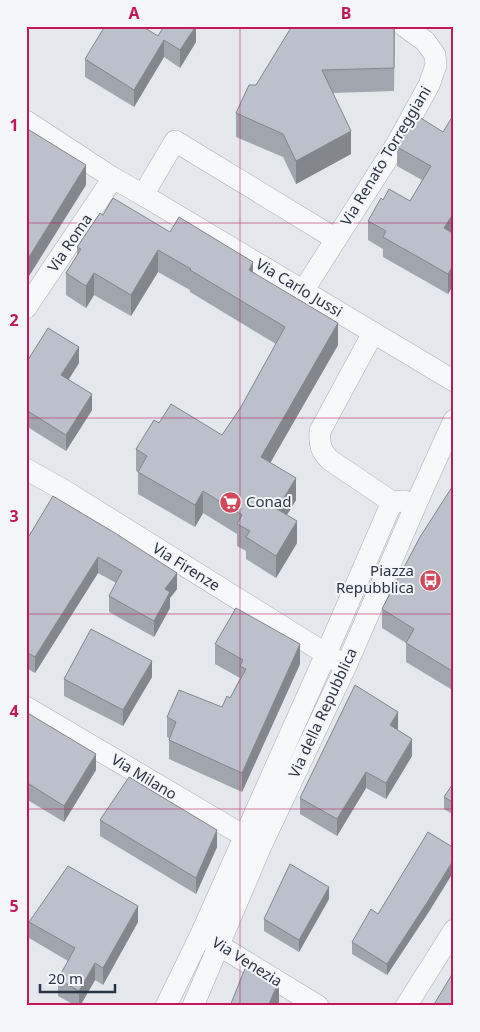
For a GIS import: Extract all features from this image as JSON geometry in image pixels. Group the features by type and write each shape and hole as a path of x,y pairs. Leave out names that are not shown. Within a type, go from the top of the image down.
{"street":[{"name":"Via Renato Torreggiani","path":"304,291 396,145 430,85 436,65 435,55 425,42 404,26"},
{"name":"Via Carlo Jussi","path":"26,121 113,178 454,381"},
{"path":"144,195 176,141 336,239"},
{"name":"Via Roma","path":"26,308 113,178"},
{"path":"373,333 320,431 320,442 324,453 330,460 392,502 403,502 421,492"},
{"name":"Via della Repubblica","path":"166,1006 201,934 253,842 346,666 454,420"},
{"name":"Via Firenze","path":"26,469 65,491 346,666"},
{"name":"Via della Repubblica","path":"193,1006 219,946 253,842 326,654 392,502"},
{"name":"Via Milano","path":"26,707 253,842"},
{"path":"406,1006 454,930"},
{"name":"Via Venezia","path":"201,934 318,1006"}],"building":[{"path":"105,26 142,26 158,36 164,26 196,26 180,50 164,40 134,90 85,59"},
{"path":"292,26 394,26 394,68 322,70 351,131 296,161 283,134 236,113 249,85 256,85"},
{"path":"454,114 454,212 444,228 454,234 454,264 448,274 383,237 386,231 368,221 381,198 383,200 389,189 410,201 431,166 397,147 416,115 443,132"},
{"path":"26,128 86,165 26,262"},
{"path":"113,198 170,232 179,217 253,262 249,270 338,323 261,457 296,478 277,509 297,521 276,556 246,537 250,531 237,524 242,515 203,491 195,505 138,472 147,456 136,449 154,420 159,423 171,404 222,435 241,407 285,327 158,250 131,295 94,273 86,286 66,273 81,249 77,247 100,213 103,215"},
{"path":"48,328 79,347 61,375 92,394 66,435 26,410 26,363"},
{"path":"454,484 454,672 406,643 414,629 382,609 420,537"},
{"path":"53,496 177,573 165,589 170,592 154,621 109,596 122,571 98,557 35,657 26,652 26,541"},
{"path":"236,608 300,644 242,773 169,740 176,722 167,717 179,690 222,707 227,696 230,698 246,669 240,666 243,660 215,644"},
{"path":"91,629 152,661 123,710 64,679"},
{"path":"355,685 398,712 390,725 412,739 386,783 366,772 337,819 300,798"},
{"path":"26,712 96,754 64,806 26,782"},
{"path":"129,777 217,830 196,878 100,820"},
{"path":"454,782 454,803 444,797"},
{"path":"428,832 454,848 454,859 387,964 352,942 371,909 378,914"},
{"path":"290,864 329,887 299,940 264,919"},
{"path":"68,866 138,906 103,968 95,963 79,991 58,979 75,948 29,922"},
{"path":"246,966 279,981 268,1006 230,1006"},
{"path":"454,971 454,1006 433,1006"}],"place":[{"name":"Conad","path":"230,502"},
{"name":"Piazza Repubblica","path":"430,580"}]}
